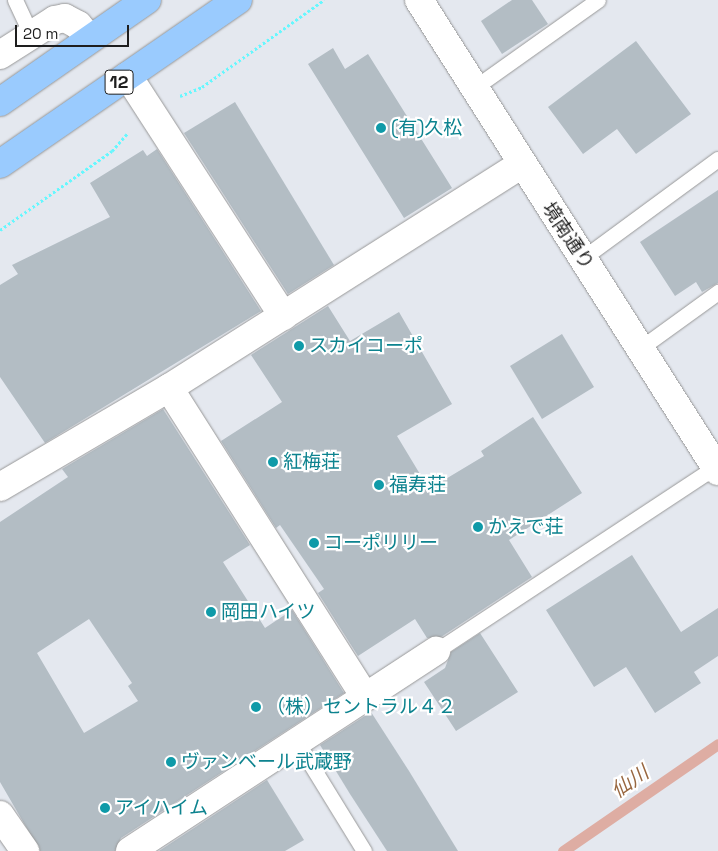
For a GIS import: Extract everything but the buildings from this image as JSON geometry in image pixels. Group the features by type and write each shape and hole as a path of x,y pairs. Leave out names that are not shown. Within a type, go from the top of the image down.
{"main road":[{"path":"0,102 147,0"},
{"name":"12","path":"0,164 238,0"}],"street":[{"name":"境南通り","path":"419,0 522,165 642,347 717,469"},
{"path":"0,55 31,34 65,18 90,39"},
{"path":"128,76 283,316"},
{"path":"0,487 168,388 522,165"},
{"path":"168,388 365,697"},
{"path":"130,851 436,650"},
{"path":"0,815 25,851"}],"lane":[{"path":"15,0 31,34"},
{"path":"474,88 598,0"},
{"path":"583,258 718,158"},
{"path":"642,347 718,292"},
{"path":"436,650 717,469"},
{"path":"296,742 364,851"}],"waterway":[{"name":"仙川","path":"563,851 718,744"}],"place":[{"name":"(有)久松","path":"381,128"},
{"name":"スカイコーポ","path":"299,346"},
{"name":"紅梅荘","path":"273,462"},
{"name":"福寿荘","path":"379,485"},
{"name":"かえで荘","path":"478,527"},
{"name":"コーポリリー","path":"314,543"},
{"name":"岡田ハイツ","path":"211,612"},
{"name":"（株）セントラル４２","path":"256,707"},
{"name":"ヴァンベール武蔵野","path":"171,762"},
{"name":"アイハイム","path":"105,808"}]}
